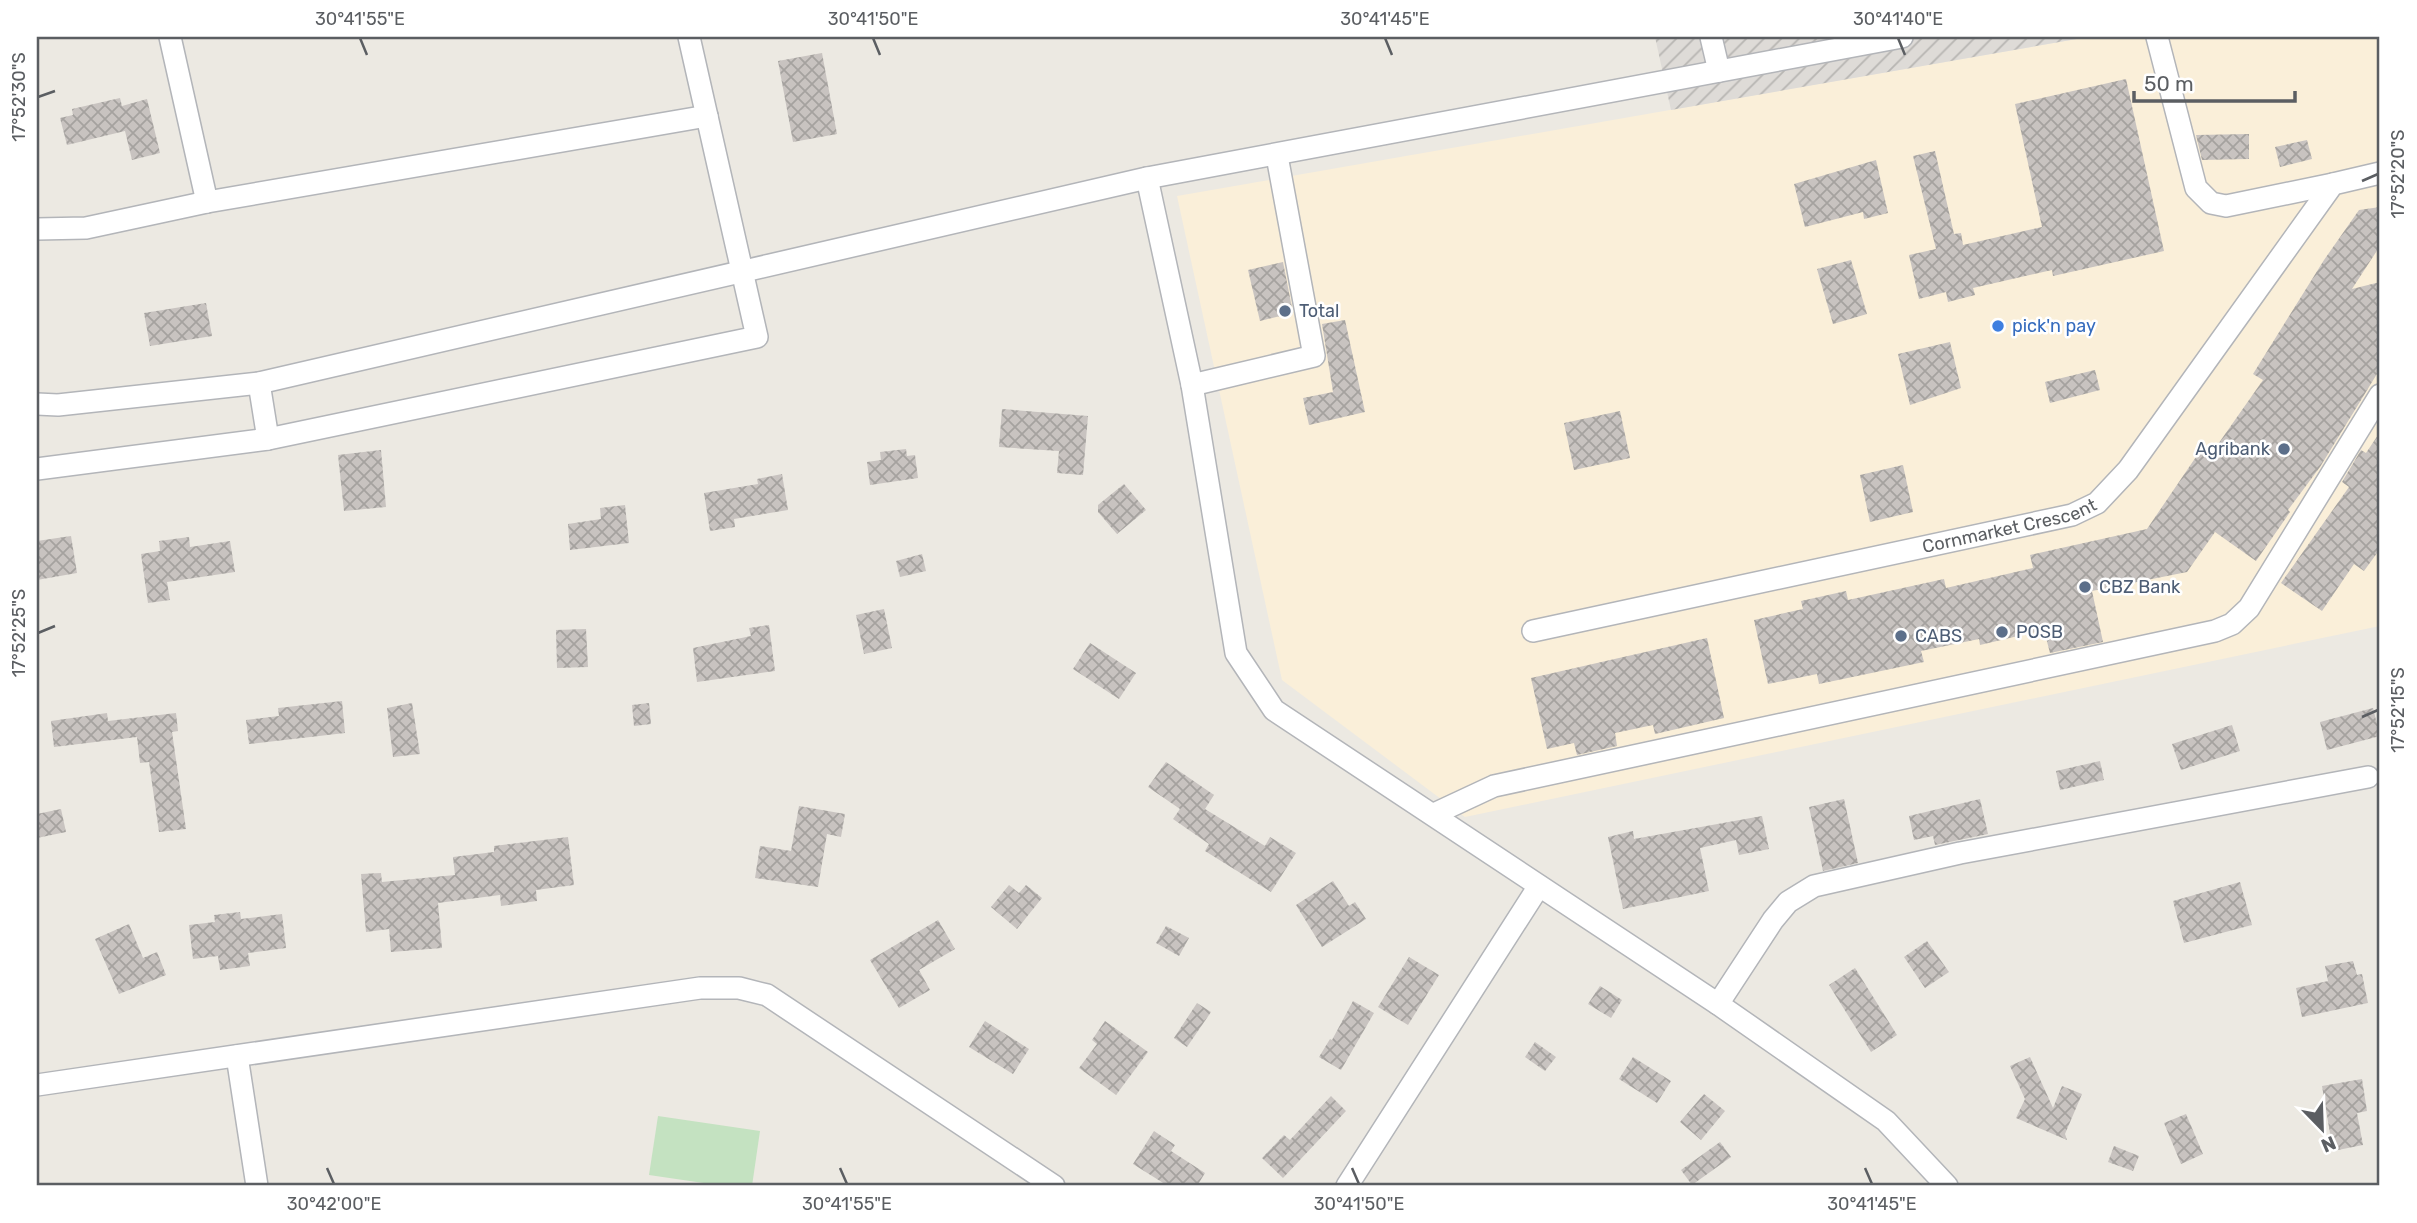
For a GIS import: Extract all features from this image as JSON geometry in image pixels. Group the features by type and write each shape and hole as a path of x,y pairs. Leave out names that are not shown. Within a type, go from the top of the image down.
{"street":[{"path":"170,37 207,202"},
{"path":"37,469 268,439 757,337 740,272 689,37"},
{"path":"1711,37 1719,71"},
{"path":"37,404 58,405 259,383 1147,178 1277,156 1902,37"},
{"path":"2157,37 2196,188 2210,203 2226,206 2380,173"},
{"path":"37,229 86,229 207,202 707,116"},
{"path":"1192,385 1314,356 1277,156"},
{"path":"1147,178 1192,385 1236,653 1274,710 1718,1004 1886,1121 1947,1186"},
{"name":"Cornmarket Crescent","path":"1533,631 2072,515 2097,503 2128,470 2333,184"},
{"path":"259,383 268,439"},
{"path":"1434,814 1494,786 2215,631 2232,624 2249,608 2380,395"},
{"path":"1718,1004 1773,920 1788,902 1814,886 1960,853 2368,776"},
{"path":"1347,1186 1539,886"},
{"path":"37,1085 700,988 739,988 767,995 1054,1186"},
{"path":"237,1056 257,1186"}],"shaded area":[{"path":"1655,37 2088,37 1671,110"},
{"path":"2088,37 2380,37 2380,626 1465,817 1282,680 1177,196"}],"green space":[{"path":"658,1116 760,1131 752,1186 724,1186 649,1175"}],"building":[{"path":"822,53 837,134 793,142 778,61"},
{"path":"2126,79 2164,251 2053,276 2052,270 1973,288 1975,295 1948,302 1946,292 1919,299 1909,255 1936,249 1913,156 1935,151 1954,234 1961,233 1963,245 2042,227 2015,104"},
{"path":"120,98 122,106 147,99 160,153 132,160 125,131 67,145 60,118 73,115 72,109"},
{"path":"2249,134 2249,159 2202,160 2196,135"},
{"path":"2307,140 2312,159 2280,167 2275,147"},
{"path":"1876,160 1888,213 1864,219 1863,212 1805,227 1794,184"},
{"path":"2380,207 2380,246 2352,289 2380,282 2380,369 2320,467 2288,510 2290,512 2256,561 2215,532 2187,572 2092,591 2103,642 2050,653 2044,630 1980,645 1979,639 1921,651 1924,662 1819,684 1817,674 1768,684 1754,620 1803,609 1801,601 1846,591 1848,600 1944,579 1946,588 2033,568 2030,555 2147,529 2200,451 2209,457 2263,380 2253,374 2324,260 2359,210"},
{"path":"1851,260 1867,314 1833,324 1817,269"},
{"path":"1283,262 1293,313 1260,321 1248,270"},
{"path":"206,303 212,336 150,346 144,313"},
{"path":"1345,320 1365,412 1309,425 1303,398 1333,392 1322,324"},
{"path":"1950,342 1961,388 1910,405 1898,354"},
{"path":"2095,370 2100,390 2050,403 2045,382"},
{"path":"1002,409 1088,416 1083,475 1057,473 1059,451 999,447"},
{"path":"1620,411 1630,458 1574,470 1564,423"},
{"path":"2380,432 2380,549 2364,571 2354,564 2322,611 2281,583 2349,487 2342,482 2361,450 2366,453"},
{"path":"906,449 907,456 915,455 918,478 870,485 867,462 881,460 880,452"},
{"path":"381,450 386,507 344,511 338,455"},
{"path":"1903,465 1913,512 1870,522 1860,475"},
{"path":"782,474 788,510 734,519 735,527 710,531 704,493 758,484 757,479"},
{"path":"1124,484 1146,510 1117,534 1098,512 1098,505"},
{"path":"625,505 629,543 570,550 568,524 601,519 600,508"},
{"path":"71,536 77,573 37,580 37,541"},
{"path":"189,537 190,547 230,541 235,572 167,582 170,600 148,603 141,554 160,551 159,541"},
{"path":"922,554 926,571 900,577 896,561"},
{"path":"884,609 892,648 864,654 856,615"},
{"path":"769,625 775,671 697,682 693,648 751,636 749,628"},
{"path":"586,629 588,667 557,668 556,630"},
{"path":"1707,638 1724,718 1655,734 1653,725 1615,733 1617,746 1577,755 1574,743 1547,749 1531,678"},
{"path":"1090,643 1136,673 1119,699 1073,669"},
{"path":"342,701 345,733 249,744 246,720 279,716 278,708"},
{"path":"412,703 420,754 393,757 387,708"},
{"path":"649,703 651,724 634,726 632,705"},
{"path":"2373,708 2380,736 2327,750 2320,722"},
{"path":"107,713 108,721 176,713 178,731 172,732 186,829 159,832 149,762 140,763 137,737 54,747 51,721"},
{"path":"2232,725 2240,751 2181,770 2172,744"},
{"path":"2100,761 2104,780 2060,790 2056,771"},
{"path":"1166,762 1214,795 1205,809 1265,846 1270,837 1296,853 1271,892 1205,851 1209,844 1173,819 1180,809 1148,787"},
{"path":"1844,799 1858,863 1823,871 1809,807"},
{"path":"1980,799 1988,834 1935,845 1933,836 1914,840 1909,816"},
{"path":"799,806 845,814 841,837 827,834 818,887 755,878 760,846 791,851"},
{"path":"61,809 66,832 37,838 37,814"},
{"path":"1762,816 1769,849 1739,855 1736,840 1700,848 1709,891 1623,909 1608,837 1633,831 1634,839"},
{"path":"568,837 574,885 536,890 537,901 501,906 500,895 438,903 442,948 391,952 389,929 366,932 361,874 381,873 382,882 455,875 453,857 494,852 494,846"},
{"path":"1333,881 1349,906 1355,902 1366,919 1322,947 1296,905"},
{"path":"2240,882 2252,925 2184,943 2173,901"},
{"path":"1009,885 1019,893 1026,885 1042,898 1017,929 991,907"},
{"path":"240,912 241,919 282,914 286,948 248,953 250,966 220,970 218,956 193,959 189,925 215,922 214,915"},
{"path":"938,920 955,949 919,970 930,990 899,1008 870,960"},
{"path":"129,924 143,958 157,952 166,975 119,994 95,939"},
{"path":"1166,926 1189,938 1179,956 1156,943"},
{"path":"1927,941 1949,972 1925,988 1904,957"},
{"path":"1409,957 1439,975 1408,1025 1378,1007"},
{"path":"2353,961 2357,975 2362,974 2368,1003 2302,1017 2296,988 2328,981 2325,966"},
{"path":"1855,968 1897,1035 1871,1052 1829,985"},
{"path":"1600,986 1622,1000 1611,1018 1588,1004"},
{"path":"1353,1001 1374,1013 1341,1070 1319,1057 1330,1039 1332,1040"},
{"path":"1197,1003 1211,1012 1187,1047 1174,1038"},
{"path":"985,1021 1029,1049 1013,1074 969,1047"},
{"path":"1105,1021 1148,1052 1116,1095 1079,1068 1097,1044 1092,1040"},
{"path":"1535,1042 1556,1057 1545,1071 1525,1057"},
{"path":"1633,1057 1671,1081 1657,1103 1619,1079"},
{"path":"2030,1057 2053,1108 2062,1086 2082,1094 2065,1134 2067,1140 2016,1118 2025,1099 2010,1066"},
{"path":"2362,1079 2367,1111 2357,1113 2363,1145 2333,1151 2322,1086"},
{"path":"1704,1094 1725,1111 1701,1140 1680,1122"},
{"path":"1331,1096 1346,1111 1283,1178 1262,1158 1284,1135 1290,1140"},
{"path":"2186,1114 2203,1154 2181,1164 2164,1123"},
{"path":"1154,1131 1175,1145 1171,1151 1205,1173 1197,1186 1168,1186 1133,1164"},
{"path":"1720,1142 1731,1157 1692,1185 1681,1170"},
{"path":"2114,1146 2139,1156 2133,1171 2108,1162"}],"place":[{"name":"Total","path":"1285,311"},
{"name":"pick'n pay","path":"1998,326"},
{"name":"Agribank","path":"2284,449"},
{"name":"CBZ Bank","path":"2085,587"},
{"name":"POSB","path":"2002,632"},
{"name":"CABS","path":"1901,636"}]}
